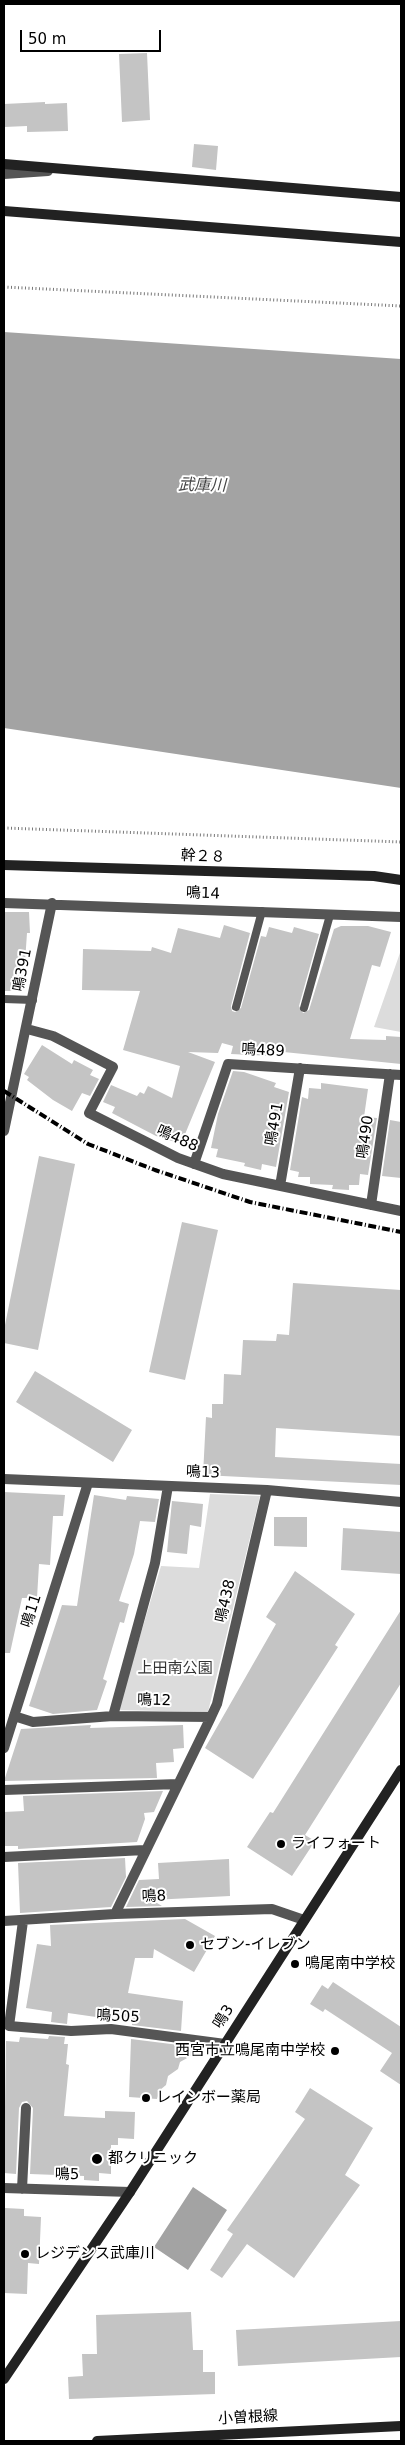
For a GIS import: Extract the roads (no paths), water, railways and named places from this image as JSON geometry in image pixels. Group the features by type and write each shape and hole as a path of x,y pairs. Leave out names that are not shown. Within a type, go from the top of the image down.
{"street":[{"path":"4,164 401,197"},
{"path":"4,174 76,169"},
{"path":"4,211 401,242"},
{"name":"幹２８","path":"4,864 374,876 401,880"},
{"name":"鳴14","path":"4,903 262,910 330,915 401,917"},
{"name":"鳴391","path":"4,1131 52,903"},
{"name":"鳴488","path":"27,1029 53,1036 113,1067 89,1113 194,1164 223,1174 401,1211"},
{"name":"鳴489","path":"194,1164 228,1064 401,1074"},
{"name":"鳴491","path":"280,1186 300,1068"},
{"name":"鳴490","path":"371,1204 390,1074"},
{"name":"鳴13","path":"4,1479 267,1490 401,1502"},
{"name":"鳴11","path":"4,1748 88,1483"},
{"name":"鳴12","path":"168,1486 155,1563 113,1716 211,1717"},
{"name":"鳴438","path":"211,1717 217,1704 267,1490"},
{"path":"14,1716 33,1722 113,1716"},
{"path":"115,1914 211,1717"},
{"name":"鳴3","path":"4,2379 130,2192 401,1770"},
{"path":"4,1790 178,1784"},
{"path":"4,1857 145,1850"},
{"name":"鳴8","path":"4,1921 115,1914 272,1908 304,1920"},
{"path":"9,1993 22,1920"},
{"name":"鳴505","path":"9,1993 9,2026 71,2031 111,2029 225,2044"},
{"path":"22,2189 26,2108"},
{"name":"鳴5","path":"4,2188 130,2192"},
{"name":"小曽根線","path":"97,2441 401,2426"}],"lane":[{"path":"236,1007 262,910"},
{"path":"304,1008 330,915"},
{"path":"4,999 33,1000"}],"water":[{"name":"武庫川","path":"4,332 401,359 401,788 4,728"},
{"path":"193,2187 227,2210 188,2270 154,2247"}],"railway":[{"path":"4,1091 88,1144 155,1170 250,1202 401,1232"}],"place":[{"name":"ライフォート","path":"281,1844"},
{"name":"セブン-イレブン","path":"190,1945"},
{"name":"鳴尾南中学校","path":"295,1964"},
{"name":"西宮市立鳴尾南中学校","path":"335,2051"},
{"name":"レインボー薬局","path":"146,2098"},
{"name":"都クリニック","path":"97,2159"},
{"name":"レジデンス武庫川","path":"25,2254"}],"park label":[{"name":"上田南公園","path":"175,1669"}]}
